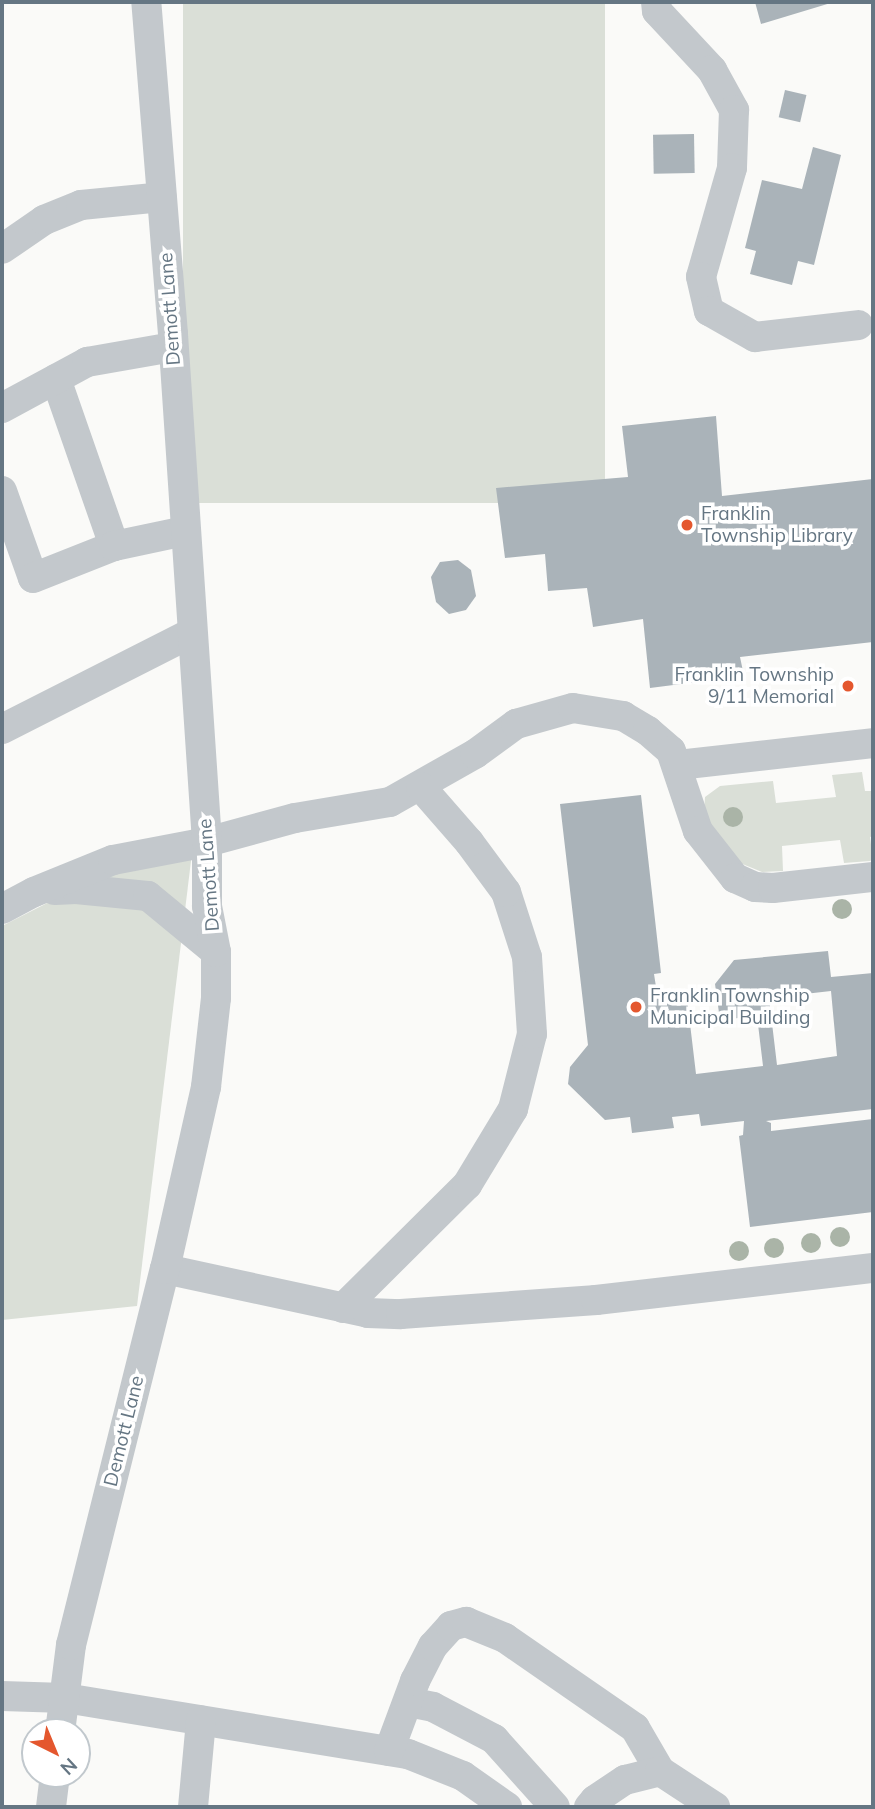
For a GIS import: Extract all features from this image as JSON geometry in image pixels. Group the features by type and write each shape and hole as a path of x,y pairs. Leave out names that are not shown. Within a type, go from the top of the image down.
{"street":[{"name":"Demott Lane","path":"62,1718 71,1645 165,1269 206,1087 216,998 216,952 207,906 206,842 173,347 146,2"},
{"path":"656,2 657,11 712,70 734,110 732,168 701,277 709,311 755,337 858,325"},
{"path":"2,249 44,220 81,205 162,197"},
{"path":"2,408 87,362 173,347"},
{"path":"56,379 114,546"},
{"path":"2,491 33,578 114,546 185,531"},
{"path":"2,729 191,633"},
{"path":"2,909 34,892 113,860 206,842 295,818 390,802 421,787 516,724 573,708 623,716 648,731 671,751 678,765 698,831 735,878 755,887 773,888 873,877"},
{"path":"678,765 873,743"},
{"path":"343,1308 467,1185 513,1109 532,1034 527,957 506,892 469,842 421,787"},
{"path":"34,892 76,888 148,896 216,952"},
{"path":"165,1269 368,1313 401,1314 596,1300 873,1268"},
{"path":"389,1751 433,1646 451,1626 466,1622 505,1638 635,1728 660,1771 715,1807"},
{"path":"2,1696 65,1698 408,1754 463,1776 507,1807"},
{"path":"408,1702 433,1707 494,1739 555,1807"},
{"path":"193,1807 201,1720"},
{"path":"589,1807 625,1780 660,1771"},
{"path":"51,1807 53,1788"}],"shaded area":[{"path":"183,2 605,2 605,503 183,503"},
{"path":"862,772 865,791 873,791 873,836 870,837 873,859 870,861 844,863 840,840 782,846 783,871 762,872 740,863 725,852 704,812 705,797 720,786 773,781 776,803 836,797 832,775"},
{"path":"195,828 137,1306 2,1320 2,926"}],"building":[{"path":"755,2 834,2 761,24"},
{"path":"785,90 806,95 800,122 779,117"},
{"path":"694,134 695,173 654,174 653,135"},
{"path":"813,147 841,155 814,265 798,261 792,285 750,274 756,251 745,248 762,180 802,189"},
{"name":"Franklin Township Library","path":"716,416 722,496 873,479 873,642 740,657 744,676 650,688 643,619 593,627 587,588 548,591 545,554 505,558 496,488 628,477 622,426"},
{"path":"458,560 471,570 476,596 466,610 449,614 436,602 431,577 440,562"},
{"name":"Franklin Township Municipal Building","path":"641,795 661,973 654,974 657,993 686,990 696,1074 763,1066 757,1016 720,1020 715,984 734,960 828,951 831,977 873,973 873,1109 766,1121 771,1123 771,1131 873,1119 873,1212 750,1227 739,1136 743,1135 744,1121 701,1126 699,1114 672,1117 674,1128 632,1133 630,1117 605,1120 568,1084 570,1067 588,1045 560,804","holes":["831,991 837,1056 777,1065 769,998"]}],"place":[{"name":"Franklin Township Library","path":"687,525"},
{"name":"Franklin Township 9/11 Memorial","path":"848,686"},
{"name":"Franklin Township Municipal Building","path":"636,1007"}]}
